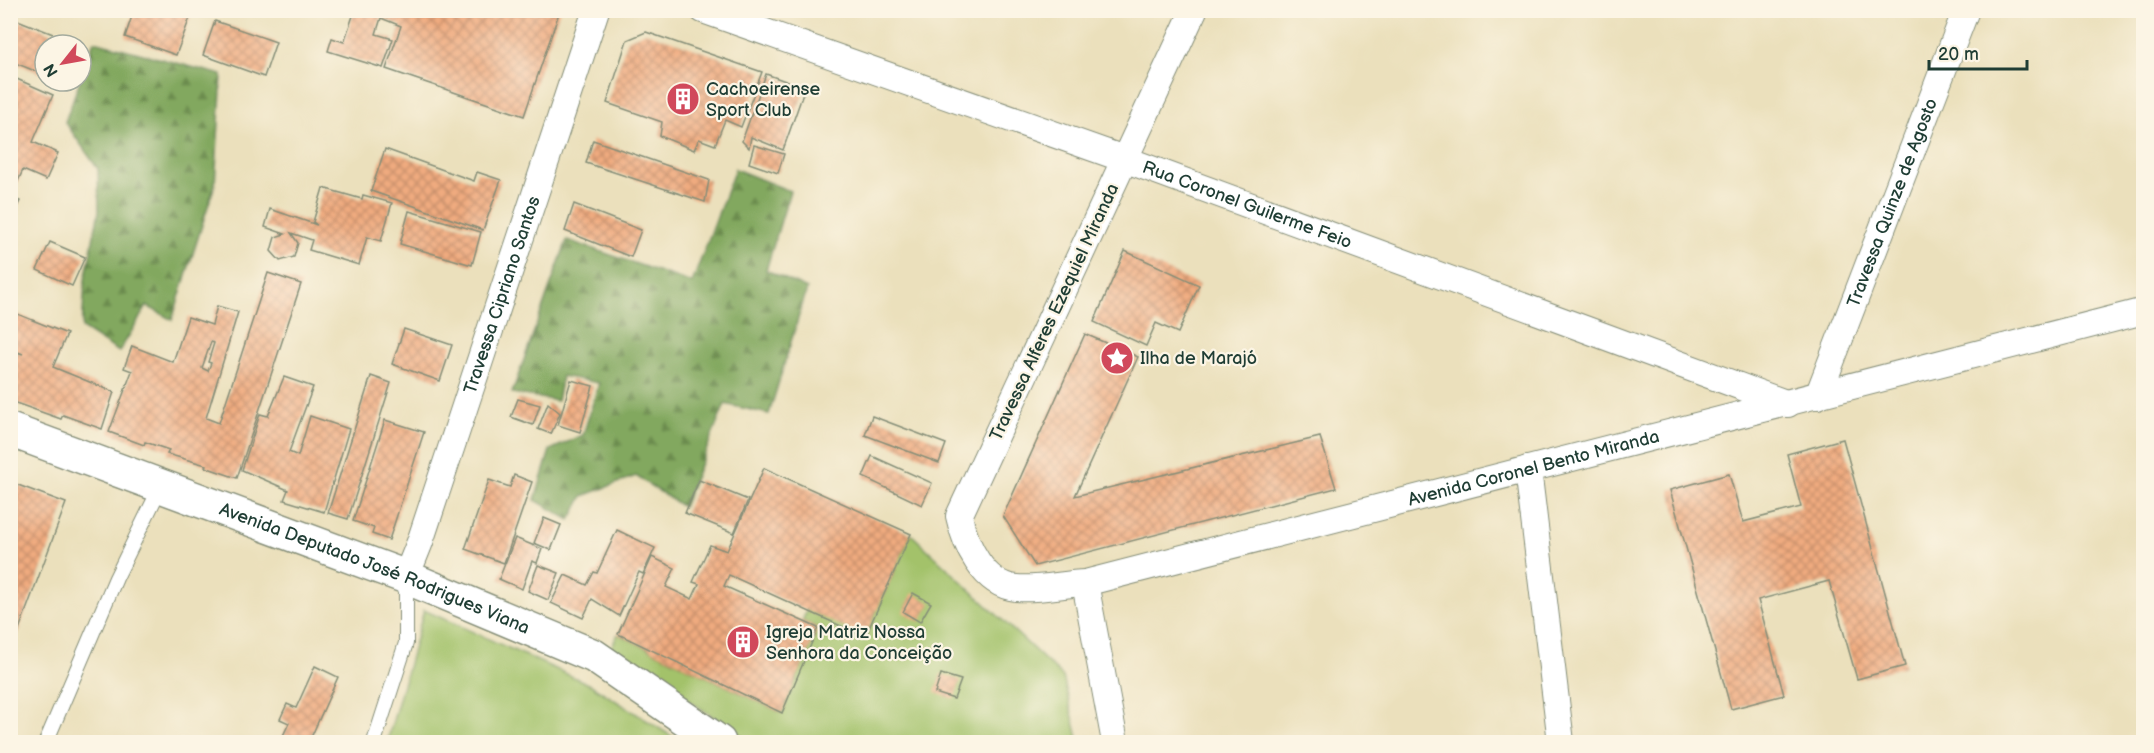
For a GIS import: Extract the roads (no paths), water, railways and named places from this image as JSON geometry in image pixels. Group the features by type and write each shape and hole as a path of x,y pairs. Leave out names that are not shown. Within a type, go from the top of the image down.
{"street":[{"name":"Travessa Cipriano Santos","path":"406,577 424,531 596,10"},
{"name":"Rua Coronel Guilerme Feio","path":"703,10 1125,159 1788,404"},
{"name":"Travessa Alferes Ezequiel Miranda","path":"959,516 1194,10"},
{"name":"Travessa Quinze de Agosto","path":"1818,396 1966,10"},
{"name":"Avenida Coronel Bento Miranda","path":"959,516 963,536 972,553 994,579 1014,588 1085,583 2144,311"},
{"name":"Avenida Deputado José Rodrigues Viana","path":"10,430 406,577 594,656 719,742"},
{"path":"1528,470 1561,742"},
{"path":"1085,583 1115,742"}],"lane":[{"path":"46,742 116,578 162,485"},
{"path":"374,742 406,643 406,577"}],"place":[{"name":"Cachoeirense Sport Club","path":"683,99"},
{"name":"Ilha de Marajó","path":"1117,358"},
{"name":"Igreja Matriz Nossa Senhora da Conceição","path":"743,642"}]}
